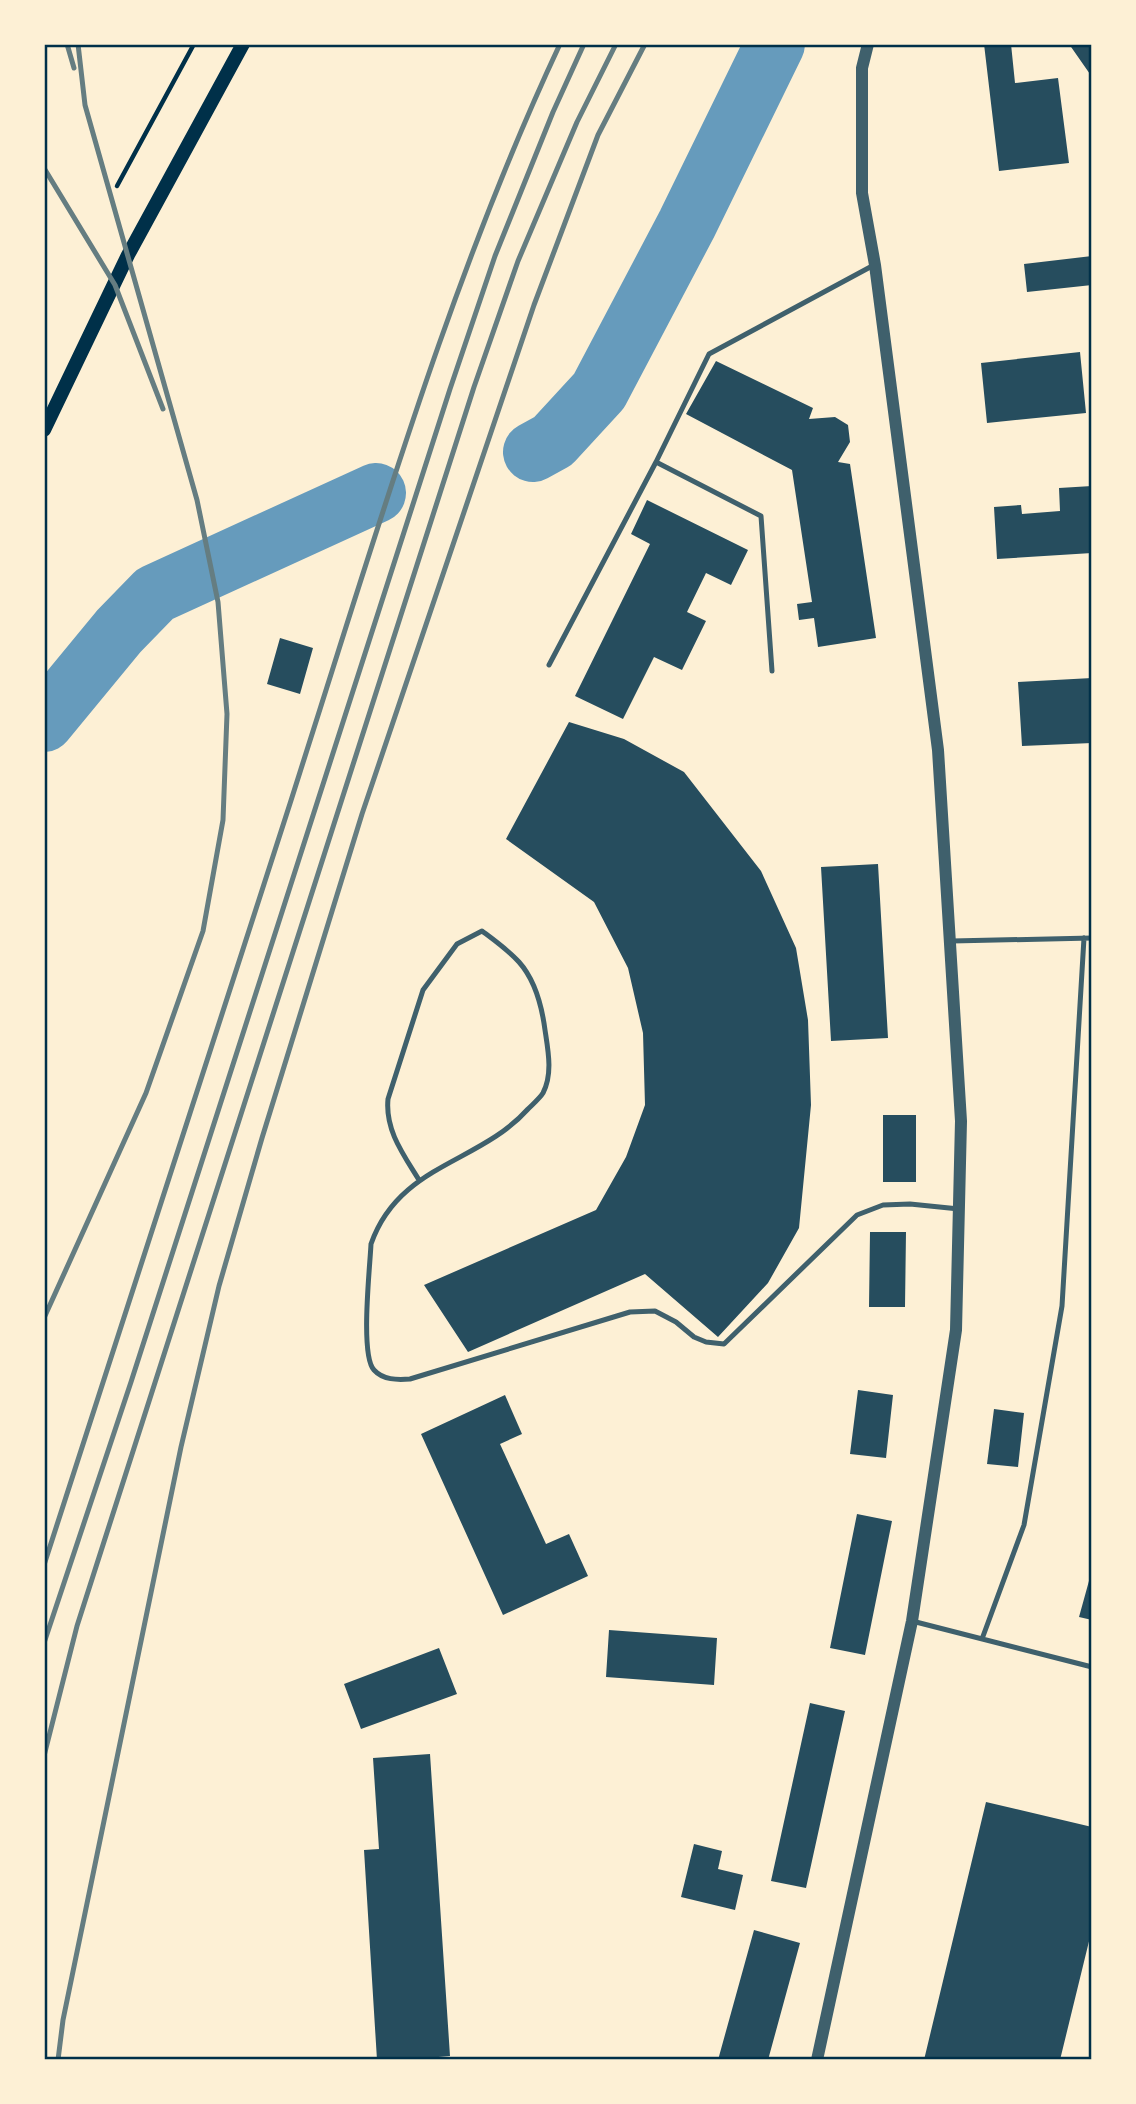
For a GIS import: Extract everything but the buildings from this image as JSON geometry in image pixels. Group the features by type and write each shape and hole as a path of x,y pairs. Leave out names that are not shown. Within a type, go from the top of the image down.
{"main road":[{"path":"44,430 128,255 243,44"}],"street":[{"path":"817,2060 912,1621 956,1330 961,1121 938,750 875,265 862,193 862,68 868,44"}],"lane":[{"path":"549,666 656,462 709,354 875,265"},
{"path":"656,462 761,516 772,671"},
{"path":"419,1180 396,1142 387,1115 388,1099 423,990 457,944 482,931 520,963 541,1003 550,1059 543,1093 508,1128 419,1180 390,1206 377,1229 372,1244 366,1350 372,1368 385,1378 410,1379 629,1312 654,1311 676,1321 694,1337 706,1342 724,1344 858,1215 883,1205 910,1204 958,1209"},
{"path":"982,1639 1024,1525 1062,1306 1084,938"},
{"path":"951,941 1092,938"},
{"path":"912,1621 1092,1667"}],"path":[{"path":"117,186 194,44"}],"waterway":[{"path":"533,452 553,441 599,391 687,224 775,44"},
{"path":"44,722 119,631 155,594 376,493"}],"railway":[{"path":"67,44 74,68"},
{"path":"44,1318 146,1093 203,931 223,820 227,714 218,602 197,500 85,105 78,44"},
{"path":"44,1565 422,392 486,216 560,44"},
{"path":"44,1643 131,1382 450,389 495,256 553,112 584,44"},
{"path":"44,1756 77,1626 474,387 518,261 577,122 616,44"},
{"path":"58,2060 63,2020 181,1447 219,1286 262,1138 362,814 534,305 598,135 645,44"},
{"path":"44,168 115,285 163,409"}]}
